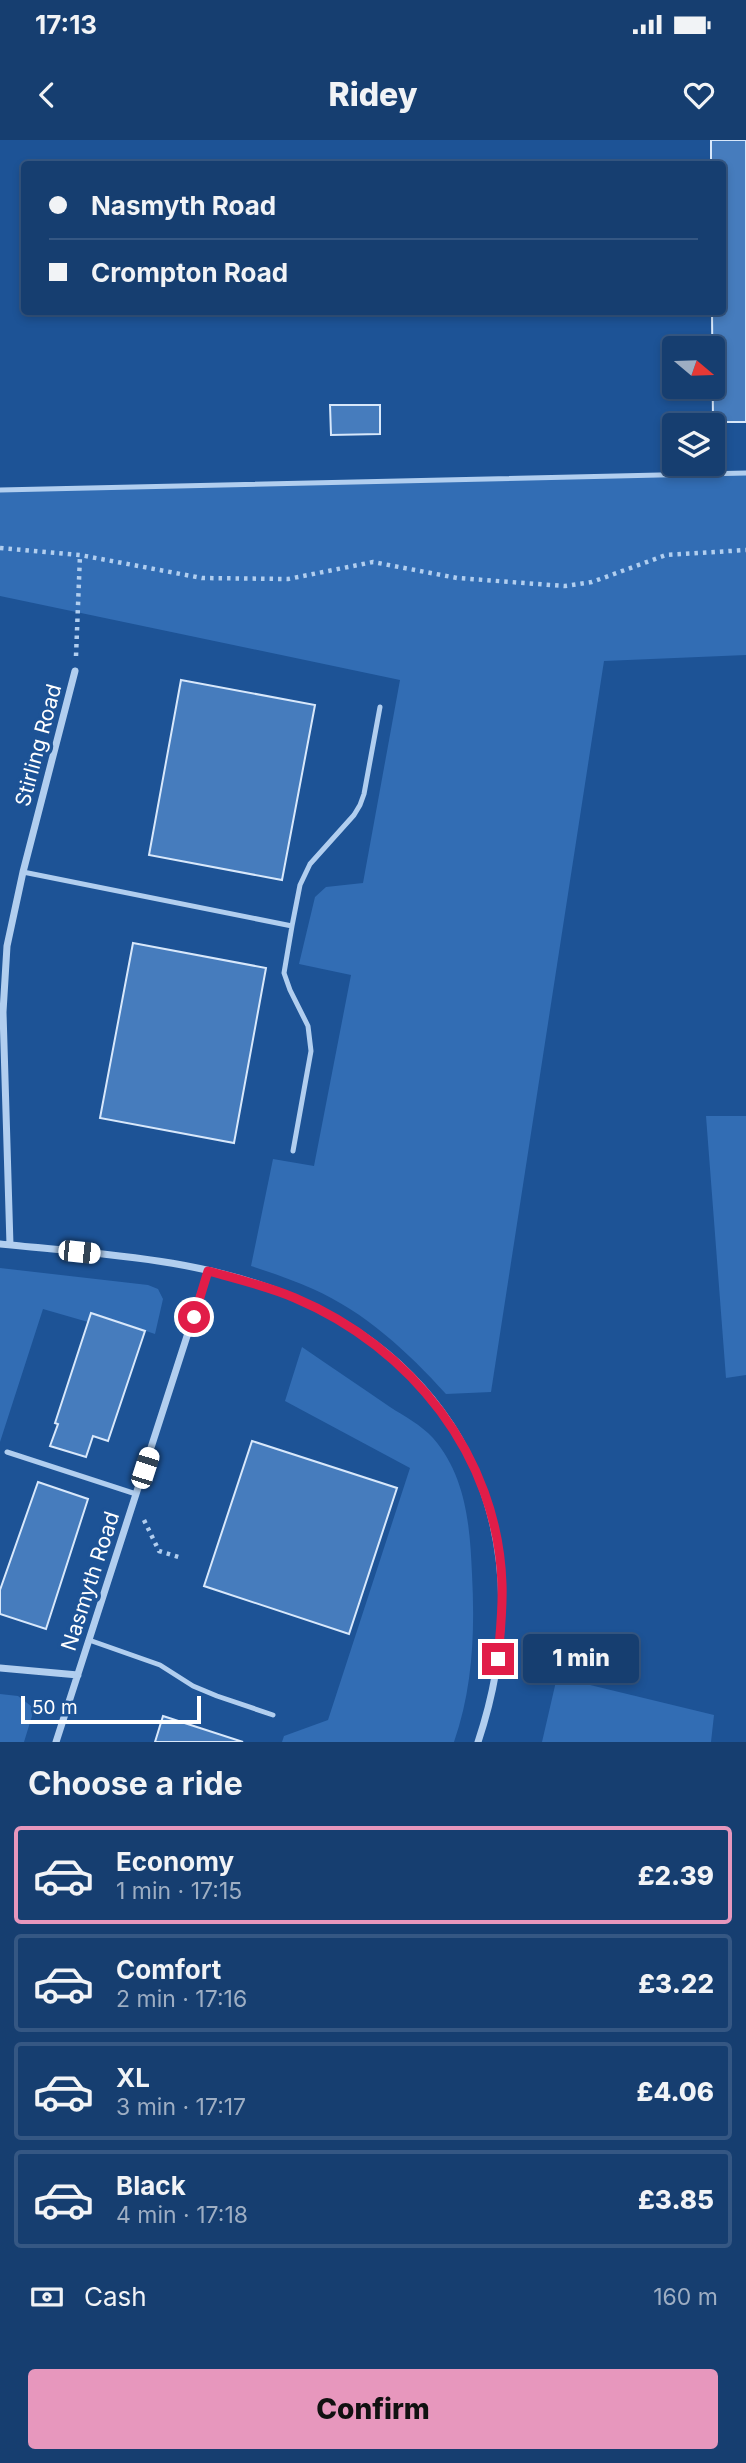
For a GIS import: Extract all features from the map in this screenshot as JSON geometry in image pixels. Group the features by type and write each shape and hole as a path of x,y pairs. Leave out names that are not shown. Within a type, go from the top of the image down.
{"street":[{"name":"Stirling Road","path":"10,1245 3,946 75,671"},
{"path":"0,1244 159,1261 208,1271 294,1297 331,1315 379,1346 422,1388 450,1423 475,1468 489,1506 498,1549 502,1583 498,1659 478,1742"},
{"name":"Nasmyth Road","path":"56,1742 208,1271"},
{"path":"0,1668 78,1675"}],"lane":[{"path":"0,490 746,473"},
{"path":"293,1151 311,1051 308,1026 284,973 300,885 310,864 360,805 380,707"},
{"path":"23,872 292,926"},
{"path":"7,1452 135,1497"},
{"path":"89,1640 160,1665 193,1686 273,1715"}],"path":[{"path":"0,548 80,555 202,578 288,579 373,562 457,578 565,586 592,582 666,555 746,550"},
{"path":"75,671 80,555"},
{"path":"135,1497 159,1551 182,1558"}],"shaded area":[{"path":"725,473 746,473 746,655 604,661 491,1392 446,1394 401,1348 350,1309 305,1286 251,1266 273,1159 314,1166 351,975 299,964 315,897 326,887 363,883 400,680 0,596 0,490 662,475 725,476"},
{"path":"706,1116 746,1116 746,1375 726,1378"},
{"path":"0,1268 148,1285 158,1289 163,1299 155,1334 92,1313 88,1322 43,1309 0,1442"},
{"path":"302,1347 428,1433 453,1469 464,1502 470,1538 473,1617 469,1680 454,1742 282,1742 284,1736 328,1720 410,1468 285,1401"},
{"path":"557,1677 714,1715 711,1742 542,1742"},
{"path":"0,1694 18,1696 31,1706 32,1716 24,1742 0,1742"}],"building":[{"path":"711,140 746,140 746,422 725,422 725,413 713,413 713,399 725,399 725,336 712,336 712,315 726,315 726,161 711,161"},
{"path":"330,405 380,405 380,434 331,435"},
{"path":"181,680 315,705 282,880 149,855"},
{"path":"133,943 266,968 234,1143 100,1118"},
{"path":"91,1313 145,1331 108,1441 93,1436 86,1457 50,1446"},
{"path":"252,1441 397,1488 349,1634 204,1586"},
{"path":"38,1482 88,1499 46,1629 0,1614 0,1590"},
{"path":"163,1716 243,1742 155,1742"}],"route":[{"path":"194,1317 208,1271 249,1282 294,1297 331,1315 379,1346 422,1388 450,1423 475,1468 485,1493 498,1549 502,1583 498,1659"}]}
